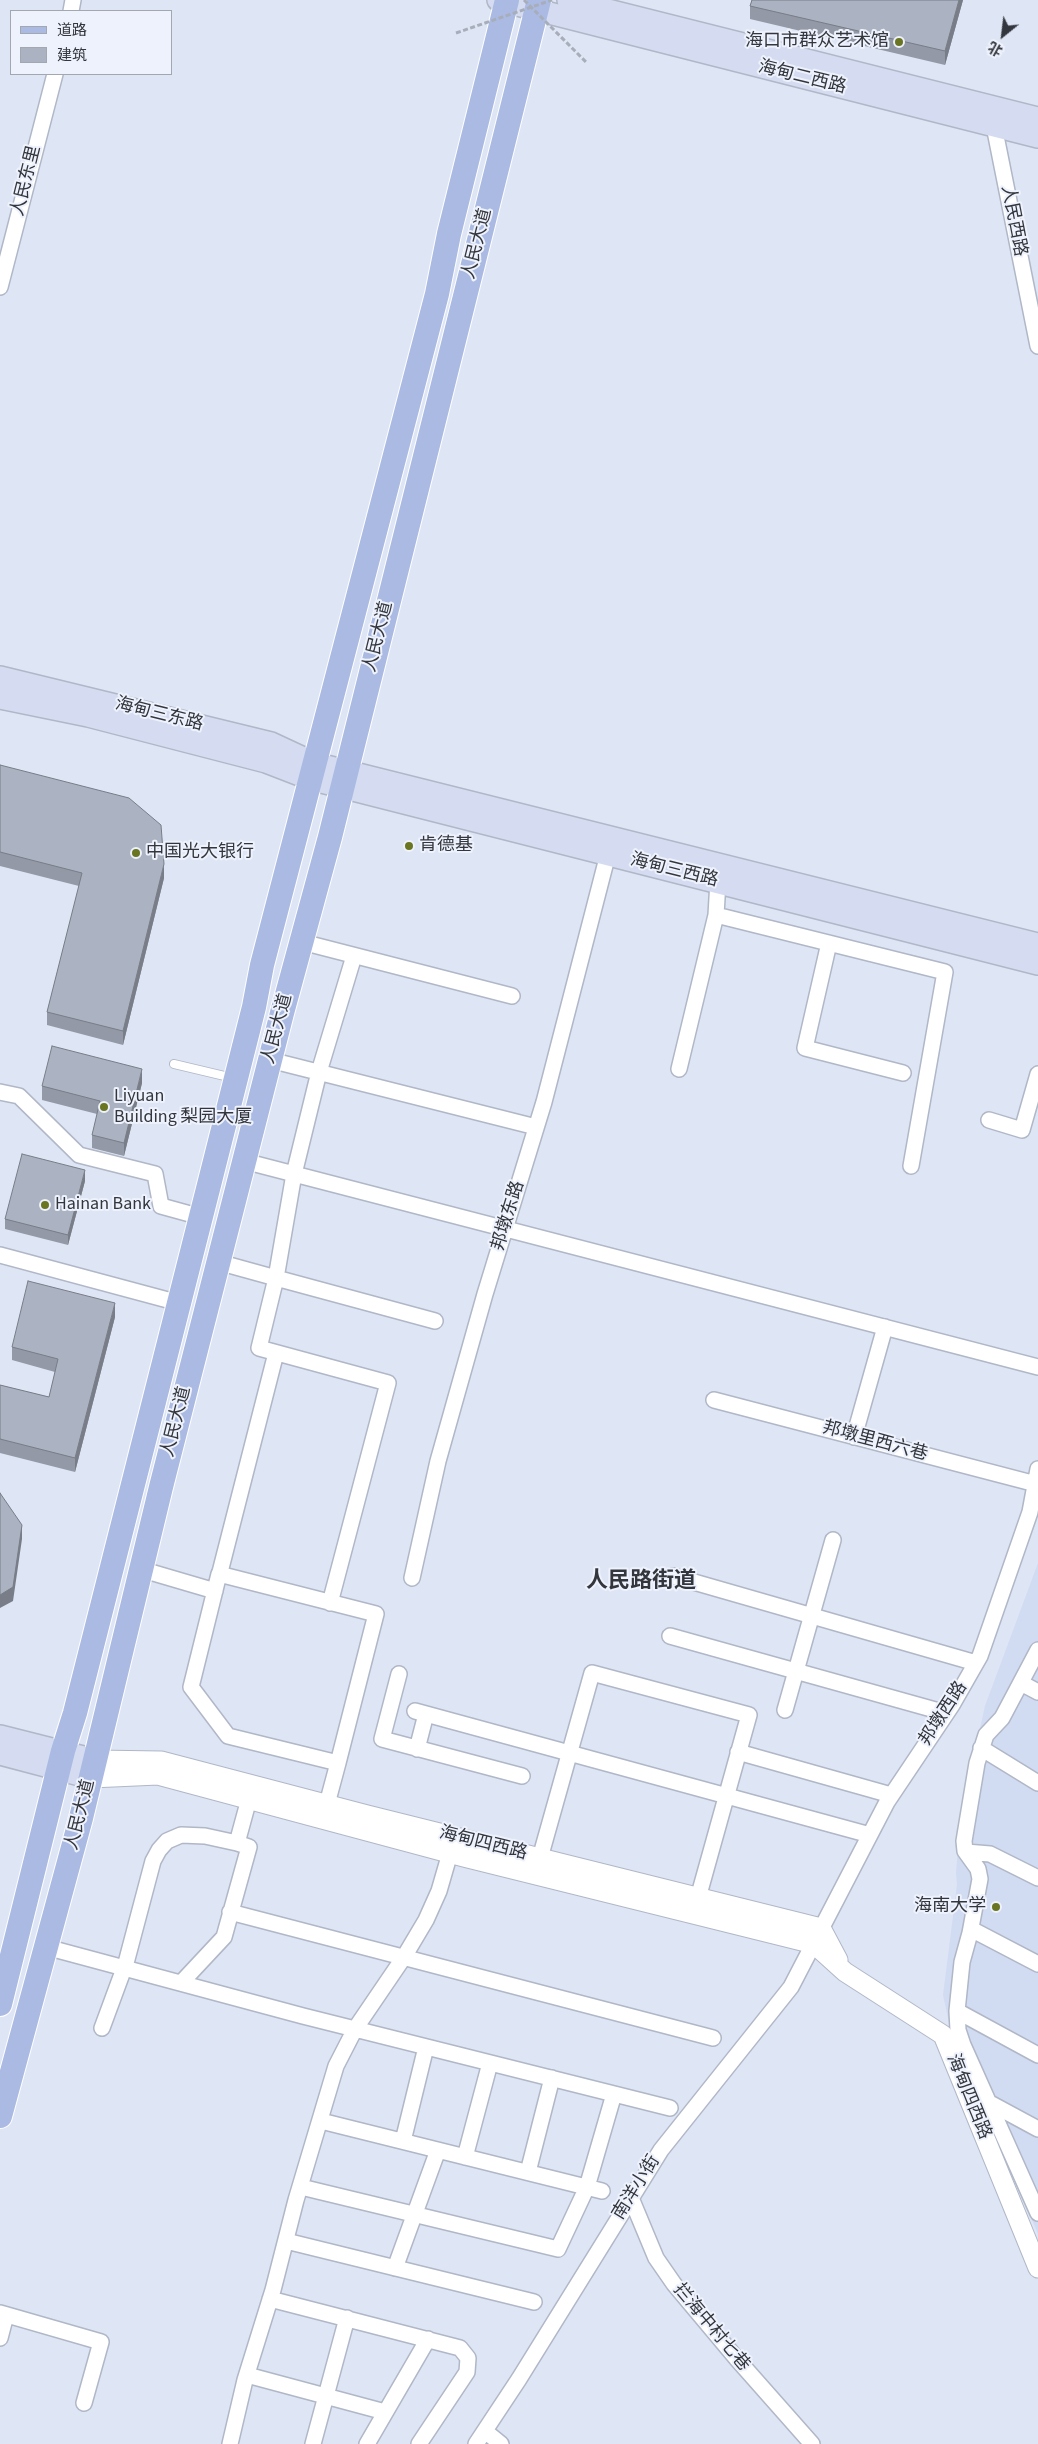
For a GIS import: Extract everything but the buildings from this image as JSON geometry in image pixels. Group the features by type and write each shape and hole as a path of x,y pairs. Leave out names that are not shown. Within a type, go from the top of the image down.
{"main road":[{"name":"海甸二西路","path":"568,0 1038,118"},
{"name":"海甸二西路","path":"523,2 1038,137"},
{"name":"人民大道","path":"0,2004 61,1760 76,1713 236,1079 262,965 437,294 449,234 523,2"},
{"name":"人民大道","path":"0,2116 93,1769 140,1570 218,1262 344,779 523,2"},
{"name":"海甸三东路","path":"0,677 271,743 312,771"},
{"path":"0,698 88,716 266,762 312,771"},
{"name":"海甸三西路","path":"312,771 1038,944"},
{"name":"海甸三西路","path":"344,779 608,854 1038,964"},
{"path":"0,1736 61,1760 93,1769"},
{"path":"0,1754 61,1760"}],"street":[{"name":"人民东里","path":"0,288 55,75"},
{"name":"人民西路","path":"994,126 1038,346"},
{"name":"邦墩东路","path":"412,1578 438,1462 485,1294 536,1127 580,968 608,854"},
{"path":"678,1069 716,915 718,881"},
{"path":"716,915 945,972 911,1166"},
{"path":"302,942 512,996"},
{"path":"829,943 805,1048 903,1073"},
{"path":"330,1602 388,1383 258,1348 276,1278 294,1174 319,1072 354,956"},
{"path":"270,1060 536,1127"},
{"path":"989,1120 1022,1130 1038,1074"},
{"path":"0,1092 19,1096 79,1155 155,1174 161,1206 201,1217"},
{"path":"244,1161 1038,1367"},
{"path":"0,1255 179,1303"},
{"path":"218,1262 435,1321"},
{"path":"854,1437 885,1327"},
{"path":"276,1353 191,1687 228,1736 338,1763"},
{"name":"邦墩里西六巷","path":"714,1400 854,1437 1037,1476"},
{"name":"邦墩西路","path":"818,1936 891,1795 946,1714 976,1663 1018,1549 1034,1497 1037,1476"},
{"path":"785,1710 833,1540"},
{"path":"140,1570 215,1591"},
{"path":"219,1576 219,1574 376,1614 327,1804"},
{"path":"673,1576 976,1663"},
{"path":"670,1636 946,1714"},
{"path":"1038,1650 1002,1718 986,1736 981,1748 971,1794 964,1841 966,1852 979,1874 971,1929 962,1962 957,2011 958,2030 963,2045 1038,2213"},
{"path":"540,1858 592,1673 749,1715 698,1898"},
{"path":"399,1674 382,1739 522,1776"},
{"path":"1021,1682 1038,1692"},
{"path":"416,1748 421,1712 870,1835"},
{"path":"981,1748 1038,1783"},
{"path":"738,1752 891,1795"},
{"name":"海甸四西路","path":"93,1769 161,1761 698,1898 818,1936 845,1972 943,2035 1038,2268"},
{"name":"海甸四西路","path":"93,1769 158,1775 450,1853 818,1936"},
{"path":"237,1843 249,1799"},
{"path":"102,2028 124,1968 153,1861 167,1841 181,1834 205,1836 250,1847 224,1937 181,1983"},
{"path":"966,1852 990,1854 1038,1878"},
{"path":"230,2444 247,2375 336,2066 355,2029 404,1957 426,1920 439,1891 450,1853"},
{"path":"230,1912 713,2038"},
{"path":"971,1929 1038,1964"},
{"name":"南洋小街","path":"476,2444 661,2150 791,1987 818,1936"},
{"path":"46,1947 355,2029 670,2108"},
{"path":"957,2011 1038,2054"},
{"path":"403,2141 426,2047"},
{"path":"465,2157 490,2063"},
{"path":"528,2172 552,2078"},
{"path":"300,2187 558,2250 587,2187 614,2094"},
{"path":"988,2102 1038,2129"},
{"path":"321,2121 602,2191"},
{"path":"395,2268 438,2150"},
{"name":"拦海中村七巷","path":"631,2198 656,2258 674,2284 812,2444"},
{"path":"286,2241 534,2302"},
{"path":"270,2299 460,2348 468,2358 467,2372 419,2444"},
{"path":"0,2338 3,2314 101,2342 84,2403"},
{"path":"313,2444 347,2318"},
{"path":"367,2444 428,2339"},
{"path":"247,2375 385,2412"},
{"path":"485,2431 501,2444"}],"lane":[{"path":"174,1064 236,1079"}],"path":[{"path":"456,33 523,2 586,62"}],"shaded area":[{"name":"海南大学","path":"1038,1563 1038,2234 950,2027 943,1995 957,1885 956,1872 961,1814 985,1706"}],"place":[{"name":"海口市群众艺术馆","path":"899,42"},
{"name":"肯德基","path":"409,846"},
{"name":"中国光大银行","path":"136,853"},
{"name":"Liyuan Building 梨园大厦","path":"104,1107"},
{"name":"Hainan Bank","path":"45,1205"},
{"name":"海南大学","path":"996,1907"}],"district":[{"name":"人民路街道","path":"641,1582"}]}
